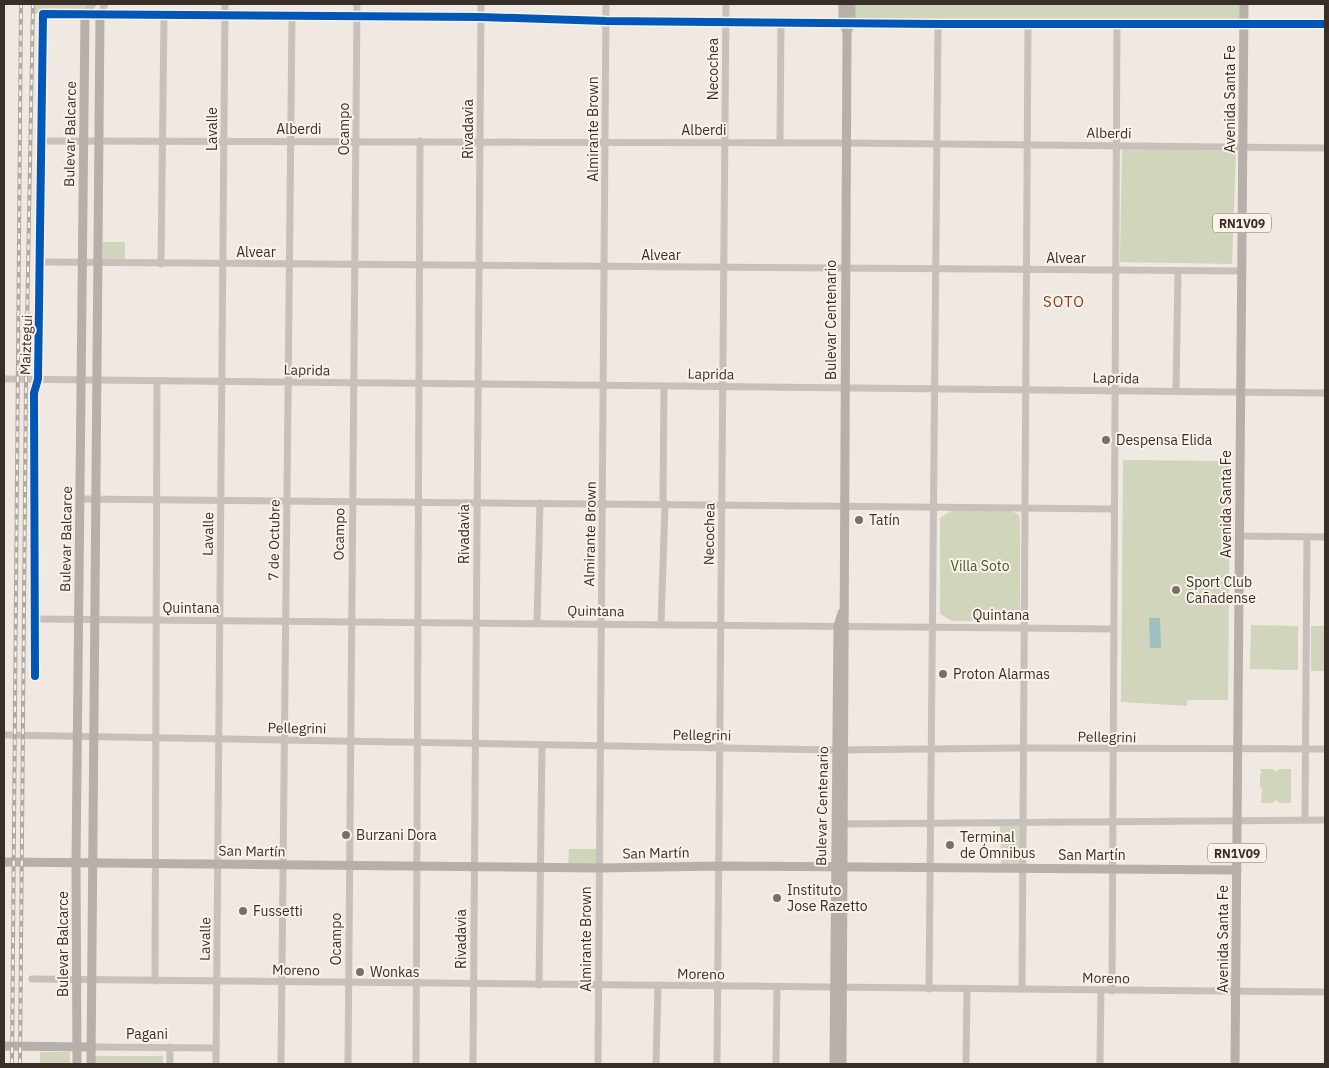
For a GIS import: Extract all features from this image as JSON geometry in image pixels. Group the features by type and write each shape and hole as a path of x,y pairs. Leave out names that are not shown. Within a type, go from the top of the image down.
{"main road":[{"name":"Bulevar Centenario","path":"842,1064 839,988 847,32 843,4"},
{"name":"Bulevar Centenario","path":"847,23 851,4"},
{"name":"Avenida Santa Fe","path":"1235,1064 1244,4"},
{"name":"Bulevar Balcarce","path":"76,1064 76,863 85,14"},
{"name":"Bulevar Balcarce","path":"91,1064 100,15"},
{"name":"Bulevar Centenario","path":"840,867 844,824 841,750"},
{"name":"San Martín","path":"4,862 599,868 720,866 1237,870"},
{"name":"Bulevar Centenario","path":"834,1064 839,988"},
{"name":"Pagani","path":"4,1046 91,1047"}],"street":[{"path":"85,14 93,4"},
{"path":"100,15 105,4"},
{"name":"Lavalle","path":"216,1064 225,4"},
{"name":"Ocampo","path":"348,1064 357,4"},
{"name":"Rivadavia","path":"473,1064 481,4"},
{"name":"Almirante Brown","path":"598,1064 606,4"},
{"name":"Necochea","path":"717,1064 720,866 720,625 724,386 722,268 726,142 726,4"},
{"name":"Maiztegui","path":"35,676 34,392 40,379 43,14 85,14"},
{"path":"85,14 481,17 606,21 938,24 1325,24"},
{"path":"161,264 164,15"},
{"name":"7 de Octubre","path":"282,1064 292,16"},
{"path":"780,142 781,22"},
{"path":"929,989 938,24"},
{"path":"1022,989 1025,748 1023,508 1026,390 1028,24"},
{"path":"1112,991 1116,25"},
{"name":"Alberdi","path":"41,140 846,142 1325,148"},
{"path":"416,1064 420,141"},
{"name":"Alvear","path":"41,262 1242,271"},
{"path":"1176,391 1178,271"},
{"path":"4,379 40,379"},
{"name":"Laprida","path":"40,379 1325,393"},
{"path":"155,981 157,380"},
{"path":"662,624 665,504 663,499 664,386"},
{"path":"80,499 1114,509"},
{"path":"537,623 540,503"},
{"path":"1240,536 1325,537"},
{"path":"1305,820 1307,537"},
{"name":"Quintana","path":"36,619 1114,628"},
{"name":"Pellegrini","path":"4,736 841,750 1025,748 1113,750 1325,749"},
{"path":"539,985 542,745"},
{"path":"844,824 1112,820 1325,820"},
{"name":"Moreno","path":"32,979 1325,992"},
{"path":"656,1064 658,986"},
{"path":"776,1064 777,987"},
{"path":"966,1064 967,989"},
{"path":"1100,1064 1101,990"},
{"name":"Pagani","path":"91,1047 216,1048"},
{"path":"170,1047 170,1064"}],"green space":[{"path":"33,4 93,4 85,14 33,14"},
{"path":"851,4 1244,4 1244,24 851,23"},
{"path":"1122,149 1236,151 1232,264 1120,262"},
{"path":"103,242 125,242 125,259 103,259"},
{"name":"Sport Club Cañadense","path":"1123,460 1230,461 1228,700 1187,700 1187,706 1121,702"},
{"name":"Villa Soto","path":"951,511 1011,511 1018,514 1020,519 1020,616 1014,621 952,621 940,614 940,518"},
{"path":"1251,625 1298,626 1298,670 1250,669"},
{"path":"1311,626 1325,626 1325,671 1311,671"},
{"path":"1260,769 1273,769 1277,772 1279,769 1291,769 1291,803 1279,803 1277,800 1272,803 1261,803 1262,788 1260,787 1260,775 1262,773"},
{"path":"1000,821 1024,821 1023,868 1001,868"},
{"path":"569,849 600,849 599,868 568,867"},
{"path":"40,1052 70,1052 70,1064 40,1064"},
{"path":"95,1056 163,1056 163,1064 95,1064"}],"water":[{"path":"1149,618 1160,618 1161,648 1150,648"}],"railway":[{"path":"12,1064 21,4"},
{"path":"20,1064 26,379 33,4"}],"cycle path":[{"path":"35,676 34,393 38,379 43,14 481,17 606,21 938,24 1325,24"}],"place":[{"name":"Despensa Elida","path":"1106,440"},
{"name":"Tatín","path":"859,520"},
{"name":"Sport Club Cañadense","path":"1176,590"},
{"name":"Proton Alarmas","path":"943,674"},
{"name":"Burzani Dora","path":"346,835"},
{"name":"Terminal de Ómnibus","path":"950,845"},
{"name":"Instituto Jose Razetto","path":"777,898"},
{"name":"Fussetti","path":"243,911"},
{"name":"Wonkas","path":"360,972"}],"district":[{"name":"SOTO","path":"1064,301"}]}
